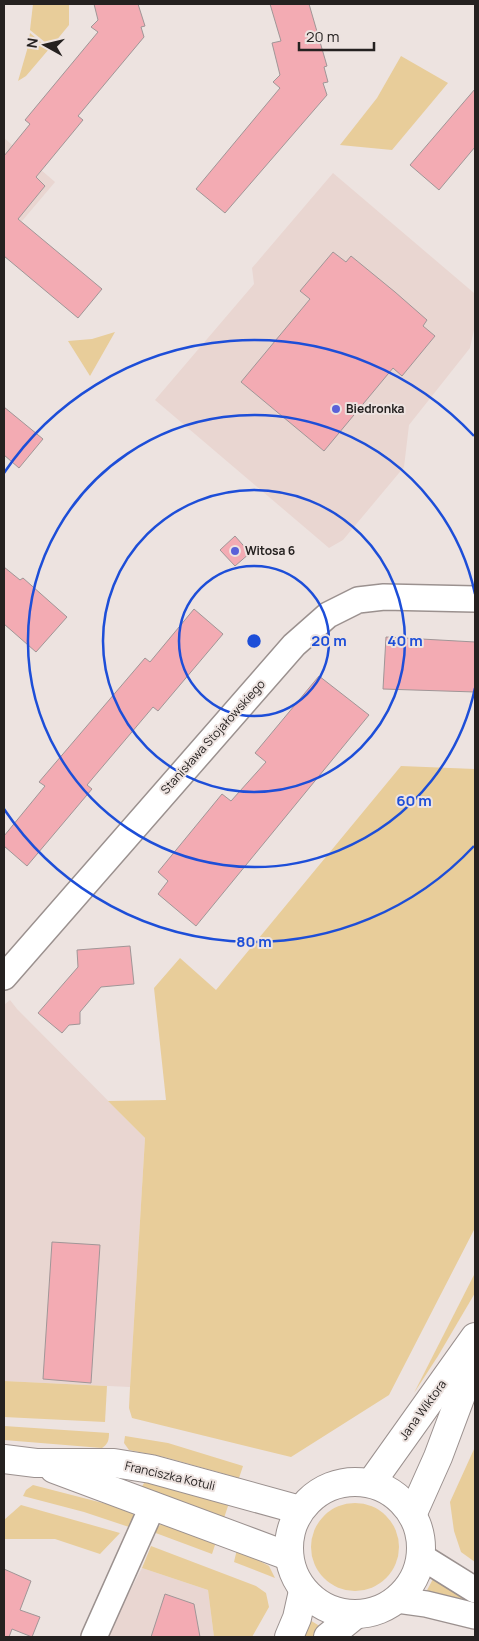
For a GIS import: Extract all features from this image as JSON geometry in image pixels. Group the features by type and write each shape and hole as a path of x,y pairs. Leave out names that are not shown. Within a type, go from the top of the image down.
{"street":[{"name":"Stanisława Stojałowskiego","path":"4,977 294,645 328,615 358,600 384,597 475,599"},
{"name":"Jana Wiktora","path":"371,1483 475,1337"},
{"name":"Jana Wiktora","path":"413,1513 438,1457 475,1358"},
{"name":"Franciszka Kotuli","path":"4,1460 36,1463 114,1463 151,1469 300,1510"},
{"name":"Franciszka Kotuli","path":"36,1463 288,1556"},
{"path":"350,1481 371,1483 383,1488 404,1502 413,1513 422,1539 422,1557 414,1581 397,1600 377,1611 355,1615 340,1613 327,1608 304,1591 298,1582 288,1556 288,1540 300,1510 314,1495 330,1485 350,1481"},
{"path":"94,1637 153,1505"},
{"path":"422,1557 475,1590"},
{"path":"289,1637 297,1618 304,1591"},
{"path":"397,1600 426,1604 475,1616"},
{"path":"328,1637 355,1615"}],"shaded area":[{"path":"33,4 69,4 69,25 51,47 30,30"},
{"path":"30,33 49,49 26,76 18,81 27,50"},
{"path":"401,56 448,83 392,150 340,145 377,98"},
{"path":"4,138 55,182 22,221 18,219 4,236"},
{"path":"333,173 474,293 475,325 470,348 409,425 404,467 343,540 329,548 155,400 254,284 252,268"},
{"path":"115,332 90,376 68,341 92,339"},
{"path":"401,766 475,769 475,1228 389,1395 291,1457 132,1418 129,1408 145,1138 108,1101 166,1100 154,988 180,958 216,990"},
{"path":"10,1000 145,1138 130,1387 4,1381 4,1005"},
{"path":"475,1273 475,1293 414,1393"},
{"path":"4,1381 107,1386 105,1422 4,1417"},
{"path":"4,1426 109,1433 109,1438 102,1448 4,1440"},
{"path":"125,1436 168,1443 243,1466 239,1478 164,1457 129,1450 124,1443"},
{"path":"475,1447 475,1562 461,1552 454,1531 450,1502"},
{"path":"146,1480 229,1503 224,1518 141,1488"},
{"path":"33,1485 126,1509 133,1513 134,1527 23,1496 26,1490"},
{"path":"355,1503 372,1506 386,1516 396,1530 399,1547 396,1564 386,1578 372,1588 355,1591 338,1588 324,1578 314,1564 311,1547 314,1530 324,1516 338,1506"},
{"path":"21,1505 120,1533 100,1554 55,1539 4,1539 4,1520"},
{"path":"162,1523 216,1542 212,1554 153,1532"},
{"path":"151,1546 256,1586 266,1593 269,1607 252,1637 214,1637 208,1590 142,1568"},
{"path":"237,1549 269,1566 275,1578 234,1562"},
{"path":"142,1568 208,1590 214,1637 106,1637"},
{"path":"433,1579 471,1596 467,1606 425,1594"},
{"path":"308,1619 323,1628 316,1637 299,1637"}],"building":[{"path":"94,4 138,4 145,26 141,27 144,37 78,116 83,120 36,177 45,186 18,219 102,289 78,318 4,256 4,156 30,124 25,120 98,32 91,27 98,20"},
{"path":"270,4 309,4 327,66 324,67 328,82 323,83 327,95 225,213 196,189 280,88 273,82 280,75 272,43 281,41"},
{"path":"475,89 475,147 439,190 410,165"},
{"path":"333,252 346,262 351,256 395,292 427,320 423,326 435,336 402,376 393,368 324,451 241,382 310,299 300,291"},
{"path":"4,407 43,439 19,468 4,455"},
{"name":"Witosa 6","path":"235,536 250,553 235,566 220,550"},
{"path":"4,567 20,580 23,578 67,617 36,652 4,624"},
{"path":"194,609 223,634 158,711 153,707 87,785 92,789 27,866 4,846 4,836 45,786 39,782 145,658 150,662"},
{"path":"386,637 475,642 475,692 383,689"},
{"path":"319,676 369,715 196,926 158,894 168,881 158,872 222,794 231,801 266,762 255,753"},
{"path":"130,946 134,984 101,987 80,1012 80,1024 69,1025 62,1033 38,1013 78,967 77,950"},
{"path":"52,1242 100,1245 91,1383 43,1379"},
{"path":"4,1569 31,1581 20,1610 40,1617 32,1637 12,1629 9,1637 4,1637"},
{"path":"165,1594 194,1604 200,1637 151,1637"}],"place":[{"name":"Biedronka","path":"336,409"},
{"name":"Witosa 6","path":"235,551"}]}
